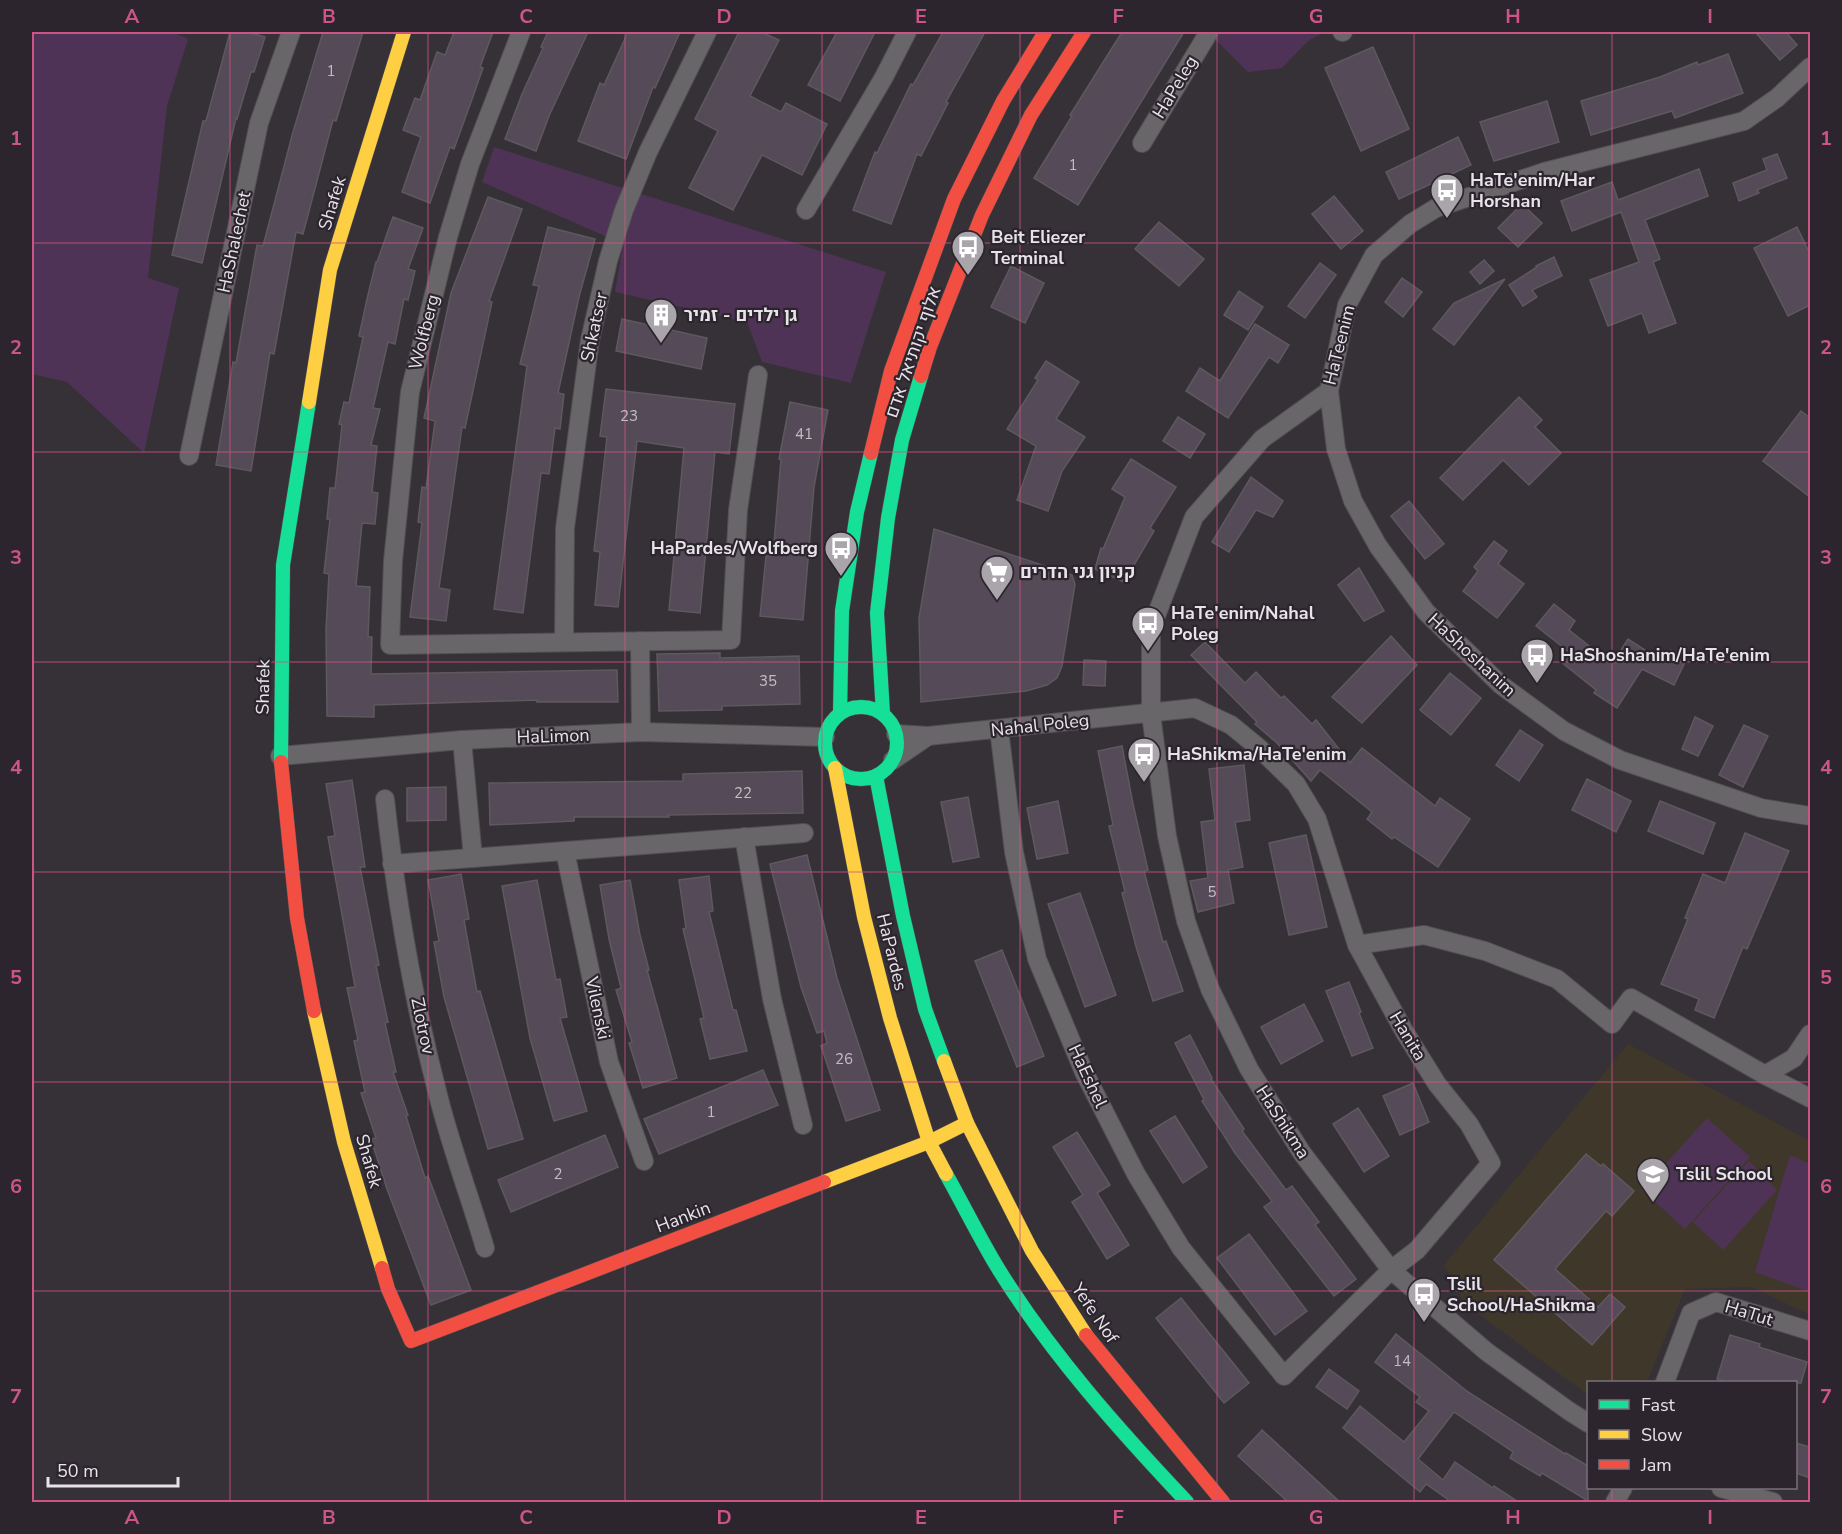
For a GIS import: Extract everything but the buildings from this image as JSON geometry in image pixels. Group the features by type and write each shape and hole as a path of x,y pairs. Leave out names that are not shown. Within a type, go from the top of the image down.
{"street":[{"name":"HaShalechet","path":"189,456 259,123 291,32"},
{"name":"Shafek","path":"404,32 330,270 283,565 280,756 297,918 318,1033 344,1142 388,1289 411,1341"},
{"name":"Wolfberg","path":"521,32 470,164 448,237 410,392 393,561 390,645 564,642"},
{"name":"Shkatser","path":"564,642 565,528 590,340 608,261 624,210 648,152 707,32"},
{"path":"806,210 884,77 907,32"},
{"name":"אלוף יקותיאל אדם","path":"840,713 842,611 857,512 891,371 954,199 1003,101 1045,32"},
{"name":"אלוף יקותיאל אדם","path":"883,714 877,612 888,518 902,440 930,347 982,215 1031,115 1084,32"},
{"name":"HaPeleg","path":"1142,143 1209,32"},
{"name":"HaTeenim","path":"1151,714 1151,629 1194,517 1262,439 1329,391 1347,305 1374,255 1410,224 1436,208 1544,172 1744,121 1777,98 1810,67"},
{"path":"564,642 731,640 738,510 758,375"},
{"name":"HaShoshanim","path":"1329,391 1336,449 1353,501 1378,546 1425,612 1501,685 1564,731 1620,760 1761,808 1810,816"},
{"path":"640,641 641,732"},
{"path":"854,707 867,707 883,714 892,724 896,734 897,748 893,760 886,769 876,776 853,778 835,768 826,750 825,737 831,722 840,713 854,707"},
{"name":"Hanita","path":"1151,714 1195,708 1231,725 1296,784 1317,819 1357,945 1404,1031 1437,1084 1469,1124 1491,1163 1417,1250 1391,1270 1284,1376"},
{"name":"Nahal Poleg","path":"896,734 928,736 1151,714"},
{"name":"HaShikma","path":"1151,714 1167,836 1186,921 1210,989 1249,1069 1302,1153 1391,1270 1487,1352 1587,1422"},
{"name":"HaEshel","path":"999,729 1014,852 1037,959 1084,1072 1136,1174 1181,1248 1284,1376"},
{"name":"HaLimon","path":"280,756 462,740 641,732 825,737"},
{"name":"Nahal Poleg","path":"893,760 928,736"},
{"path":"462,740 472,858"},
{"name":"HaPardes","path":"835,768 864,917 890,1018 929,1142"},
{"name":"HaPardes","path":"876,776 903,916 925,1009 967,1123"},
{"name":"Zlotrov","path":"385,799 393,864 410,964 438,1096 485,1248"},
{"path":"393,864 804,833"},
{"path":"744,837 772,999 803,1125"},
{"name":"Vilenski","path":"565,851 609,1062 644,1161"},
{"path":"1357,945 1424,935 1485,951 1557,979 1612,1024 1631,998 1765,1075 1810,1098"},
{"path":"1765,1075 1794,1058 1810,1034"},
{"name":"Hankin","path":"411,1341 929,1142 967,1123"},
{"name":"Yefe Nof","path":"967,1123 1032,1251 1091,1342 1223,1503"},
{"path":"929,1142 999,1270 1059,1356 1136,1448 1187,1503"},
{"name":"HaTut","path":"1666,1381 1691,1313 1716,1302 1810,1331"},
{"path":"1616,1503 1623,1489"},
{"path":"1724,1489 1773,1503"}],"shaded area":[{"path":"32,32 172,32 188,39 167,106 148,278 179,288 144,453 67,382 32,374"},
{"path":"1217,32 1324,32 1308,41 1282,68 1248,72 1214,38"},
{"path":"494,147 886,272 851,383 762,362 747,322 615,292 623,244 482,182"},
{"name":"Tslil School","path":"1628,1044 1810,1141 1810,1315 1752,1287 1685,1289 1647,1381 1587,1381 1587,1394 1464,1303 1444,1265"},
{"path":"1707,1118 1750,1157 1685,1229 1642,1190"},
{"path":"1790,1155 1810,1164 1810,1292 1755,1272"},
{"path":"1749,1161 1777,1190 1723,1250 1693,1222"}],"traffic: fast":[{"path":"883,714 877,613 888,518 902,440 921,376"},
{"path":"281,762 283,565 309,402"},
{"path":"840,713 842,611 857,512 871,453"},
{"path":"861,707 881,713 891,723 897,743 891,763 881,773 861,779 841,773 831,763 825,743 831,723 841,713 861,707"},
{"path":"876,776 903,916 925,1009 944,1061"},
{"path":"946,1174 999,1270 1041,1332 1087,1391 1187,1502"}],"traffic: slow":[{"path":"309,402 330,270 404,32"},
{"path":"835,768 864,917 890,1018 929,1142 946,1174"},
{"path":"314,1011 344,1142 382,1268"},
{"path":"944,1061 967,1123 1032,1251 1086,1335"},
{"path":"824,1182 929,1142 967,1123"}],"traffic: jam":[{"path":"871,453 891,371 954,199 1003,101 1045,32"},
{"path":"921,376 930,347 982,215 1031,115 1084,32"},
{"path":"281,762 297,918 314,1011"},
{"path":"382,1268 388,1289 411,1341 824,1182"},
{"path":"1086,1335 1223,1502"}],"place":[{"name":"HaTe'enim/Har Horshan","path":"1447,219"},
{"name":"Beit Eliezer Terminal","path":"968,276"},
{"name":"גן ילדים - זמיר","path":"661,344"},
{"name":"HaPardes/Wolfberg","path":"841,577"},
{"name":"קניון גני הדרים","path":"997,601"},
{"name":"HaTe'enim/Nahal Poleg","path":"1148,652"},
{"name":"HaShoshanim/HaTe'enim","path":"1537,684"},
{"name":"HaShikma/HaTe'enim","path":"1144,783"},
{"name":"Tslil School","path":"1653,1203"},
{"name":"Tslil School/HaShikma","path":"1424,1323"}]}
